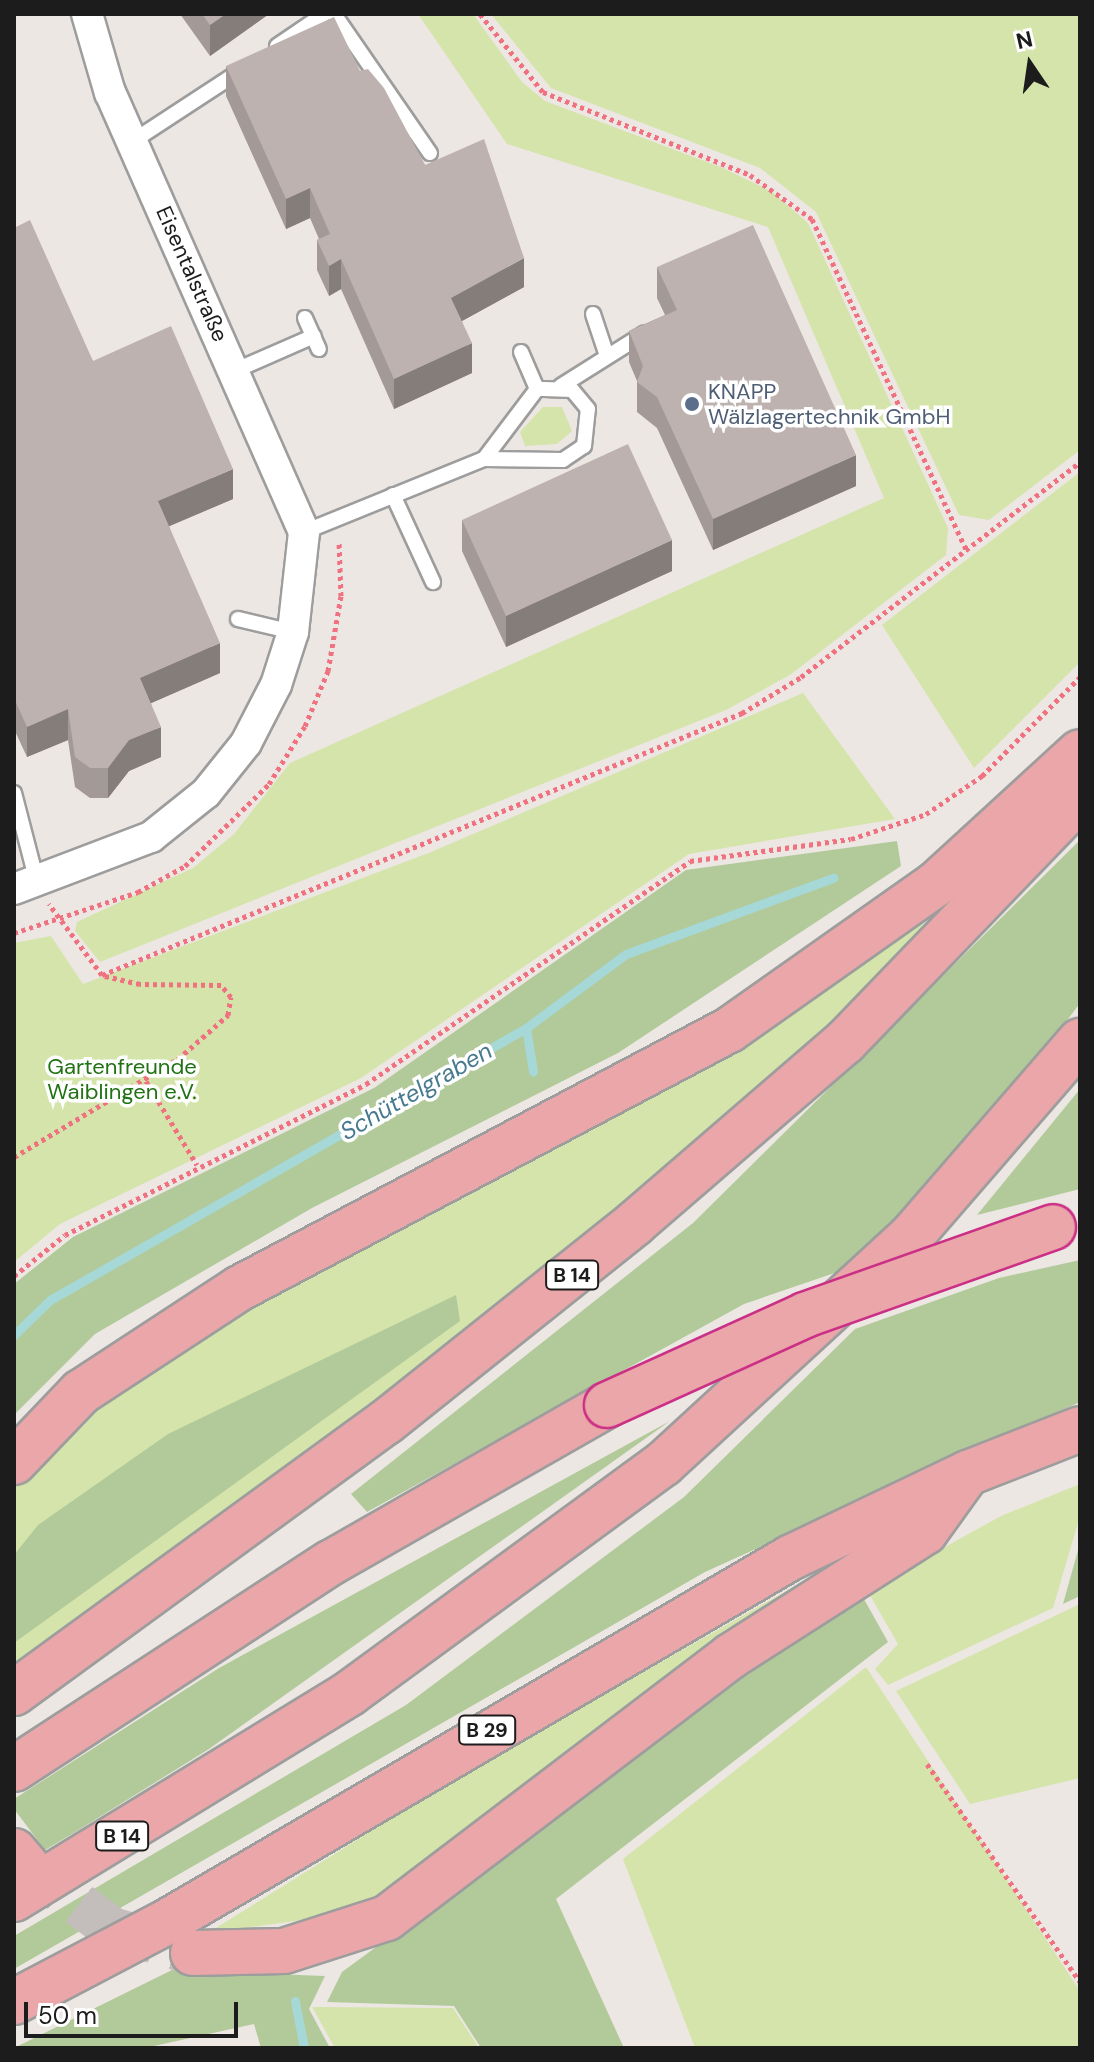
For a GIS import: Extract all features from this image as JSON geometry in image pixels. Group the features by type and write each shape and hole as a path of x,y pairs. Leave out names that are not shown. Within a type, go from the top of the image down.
{"highway":[{"path":"14,1462 81,1392 240,1288 729,1030 936,884 1080,752"},
{"name":"B 14","path":"14,1693 386,1422 635,1223 845,1042 1080,798"},
{"name":"B 14","path":"18,1872 350,1693 663,1464 912,1235 1080,1041"},
{"path":"14,1769 332,1562 607,1405 805,1315 1066,1223"},
{"name":"B 29","path":"14,2002 170,1920 675,1620 968,1473 1080,1429"},
{"path":"193,1953 284,1951 387,1918 731,1656 925,1532 968,1473"}],"street":[{"name":"Eisentalstraße","path":"25,886 151,837 206,793 246,743 293,632 304,532 97,60 87,14"}],"lane":[{"path":"133,141 324,14"},
{"path":"334,14 430,153"},
{"path":"593,314 606,353"},
{"path":"234,371 317,343 305,318"},
{"path":"484,459 537,389 561,386 606,353 655,329"},
{"path":"521,352 537,389"},
{"path":"304,532 484,459 575,455 591,421 582,398 561,386"},
{"path":"393,495 433,582"},
{"path":"238,619 293,632"},
{"path":"14,793 25,886"}],"path":[{"path":"480,14 543,92 750,175 812,219 966,550"},
{"path":"102,975 742,713 966,550 1080,462"},
{"path":"14,1276 65,1235 197,1165 366,1084 690,861 851,839 926,814 982,776 1080,677"},
{"path":"14,933 60,923 102,975 116,982 221,985 231,997 217,1027 146,1081 14,1157"},
{"path":"146,1081 197,1165"},
{"path":"927,1764 1080,1982"}],"green space":[{"path":"418,14 473,14 522,82 545,101 723,168 772,192 808,223 948,528 946,555 790,675 726,710 100,962 75,931 77,922 193,868 234,834 290,763 884,498 768,227 507,144"},
{"path":"491,14 1080,14 1080,450 989,520 959,515 816,212 760,168 551,88"},
{"path":"543,407 562,407 572,431 557,444 525,446 520,432"},
{"path":"1080,472 1080,662 974,768 882,625"},
{"name":"Gartenfreunde Waiblingen e.V.","path":"803,693 895,819 689,854 361,1078 60,1224 14,1262 14,943 51,936 83,984 431,852"},
{"path":"1080,840 1080,1003 1023,1080 855,1266 744,1304 367,1512 351,1494 693,1223"},
{"path":"897,841 901,866 618,1053 312,1208 95,1334 14,1415 14,1284 73,1237 374,1088 686,870"},
{"path":"944,893 901,957 775,1080 529,1285 14,1669 14,1484 97,1398"},
{"path":"1080,1089 1080,1189 977,1215"},
{"path":"1080,1260 1080,1402 705,1572 14,1969 14,1936 406,1705 684,1497 855,1329 999,1278"},
{"path":"456,1295 460,1321 14,1643 14,1555 38,1525 168,1434"},
{"path":"670,1421 209,1749 45,1850 14,1809 14,1799 219,1668"},
{"path":"1080,1484 1080,1516 1053,1608 888,1685 875,1669 898,1644 867,1590 1001,1516"},
{"path":"1080,1543 1080,1596 1063,1604"},
{"path":"844,1558 360,1912 208,1933 440,1788"},
{"path":"860,1592 888,1642 556,1899 624,2048 481,2048 454,2006 327,2002 342,1972"},
{"path":"1080,1604 1080,1778 970,1804 896,1691"},
{"path":"866,1667 1080,1991 1080,2048 695,2048 623,1859"},
{"path":"172,1970 325,1976 309,2009 330,2048 261,2048 254,2024 145,2048 14,2048"},
{"path":"312,2007 453,2008 479,2048 335,2048"}],"building":[{"path":"202,14 226,14 210,25"},
{"path":"334,17 360,71 368,69 384,88 425,165 484,139 524,258 451,298 472,343 394,379 341,259 329,266 317,240 330,234 310,188 286,199 226,66"},
{"path":"30,220 93,361 171,326 233,469 158,501 220,643 140,678 161,727 129,740 108,768 90,768 75,757 68,709 27,727 14,698 14,228"},
{"path":"753,225 856,455 713,519 657,397 637,382 643,366 629,331 677,310 657,267"},
{"path":"628,444 672,540 506,616 462,520"}],"waterway":[{"name":"Schüttelgraben","path":"14,1335 50,1300 526,1028 626,954 833,878"},
{"path":"526,1028 533,1071"},
{"path":"295,2001 304,2048"}],"tunnel":[{"path":"26,1865 112,1929 193,1953"}],"place":[{"name":"KNAPP Wälzlagertechnik GmbH","path":"692,404"}]}
